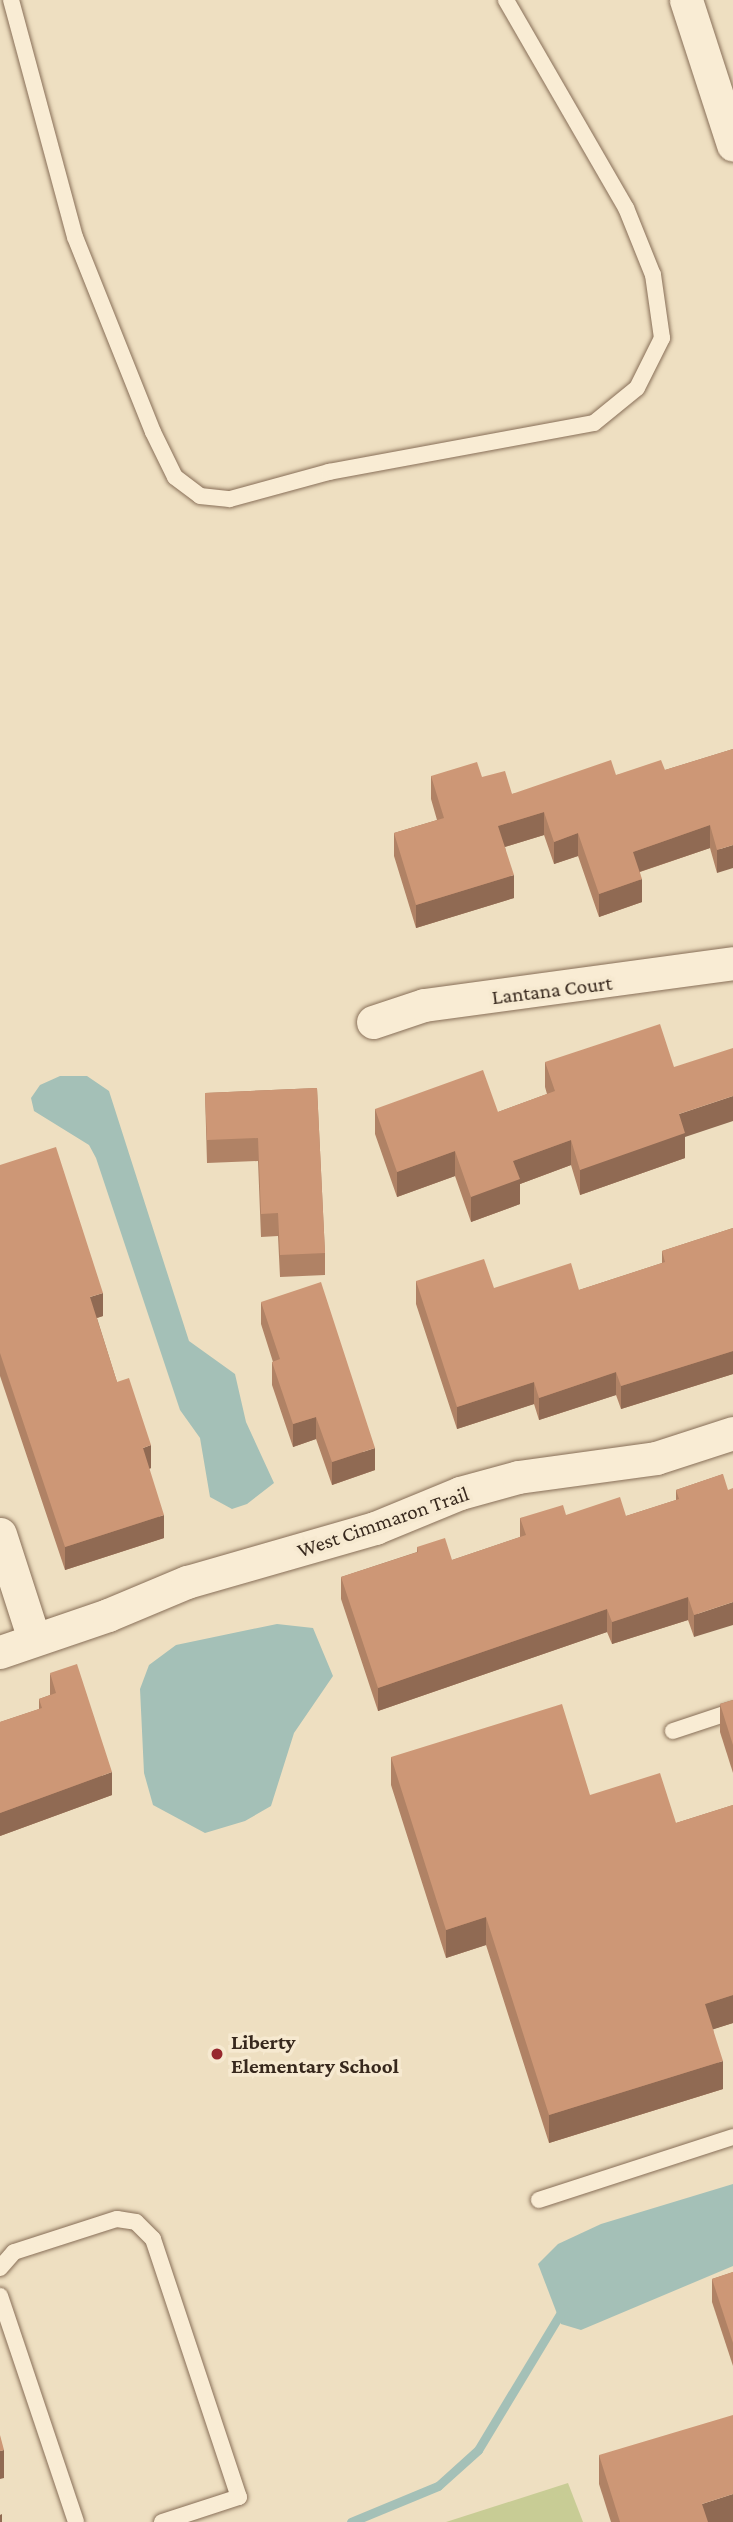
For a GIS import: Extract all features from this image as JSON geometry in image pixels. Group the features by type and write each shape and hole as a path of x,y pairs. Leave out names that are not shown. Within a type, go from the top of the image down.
{"street":[{"path":"686,0 733,145"},
{"name":"Lantana Court","path":"373,1022 424,1005 733,963"},
{"name":"West Cimmaron Trail","path":"0,1652 187,1582 375,1528 460,1493 518,1477 656,1458 733,1433"},
{"path":"0,1534 34,1639"}],"lane":[{"path":"10,0 75,237 153,432 175,477 200,496 230,499 329,472 594,423 637,388 662,338 653,275 626,208 506,0"},
{"path":"673,1731 733,1711"},
{"path":"539,2200 733,2137"},
{"path":"0,2268 14,2252 117,2218 136,2222 153,2239 239,2497 162,2522"},
{"path":"0,2296 76,2522"}],"green space":[{"path":"568,2483 583,2522 446,2522"}],"water":[{"path":"60,1076 87,1076 109,1091 189,1341 235,1374 246,1422 274,1483 247,1504 232,1509 210,1497 200,1438 180,1410 96,1158 89,1145 34,1111 31,1098 40,1085"},
{"path":"277,1624 313,1628 333,1676 294,1733 271,1806 245,1821 205,1833 153,1805 144,1773 140,1689 149,1665 176,1645"},
{"path":"733,2184 733,2266 581,2330 561,2324 538,2264 558,2244 601,2224"}],"building":[{"path":"733,749 733,845 717,850 710,825 633,852 642,879 599,894 578,833 554,842 544,812 498,826 514,875 416,905 394,833 444,818 431,776 477,762 482,777 505,771 512,794 611,760 616,775 661,760 665,770"},
{"path":"660,1024 674,1067 733,1048 733,1096 679,1114 685,1133 580,1170 571,1140 513,1161 520,1179 471,1197 455,1151 397,1172 375,1109 483,1070 498,1112 555,1091 545,1062"},
{"path":"317,1088 325,1253 280,1255 278,1213 261,1214 258,1138 207,1140 205,1093"},
{"path":"56,1147 103,1293 90,1297 117,1382 129,1378 151,1445 143,1448 164,1515 65,1547 0,1353 0,1165"},
{"path":"733,1228 733,1351 621,1386 616,1372 539,1398 534,1382 457,1407 416,1281 484,1259 494,1288 571,1263 579,1290 665,1262 662,1251"},
{"path":"321,1282 375,1448 332,1462 316,1417 293,1424 272,1362 280,1359 261,1302"},
{"path":"723,1474 728,1490 733,1488 733,1602 694,1615 688,1597 612,1622 607,1609 378,1688 341,1577 418,1552 417,1547 445,1538 452,1560 526,1535 520,1518 563,1505 566,1515 620,1497 626,1516 679,1499 676,1490"},
{"path":"77,1664 112,1772 0,1813 0,1722 42,1708 39,1699 56,1693 50,1673"},
{"path":"733,1700 733,1745 720,1704"},
{"path":"562,1704 590,1795 660,1773 676,1823 733,1805 733,1995 705,2004 723,2061 549,2115 486,1917 446,1930 391,1757"},
{"path":"733,2272 733,2343 712,2279"},
{"path":"733,2415 733,2494 702,2504 708,2522 620,2522 599,2455"},
{"path":"0,2435 4,2450 0,2451"}],"waterway":[{"path":"351,2522 438,2486 478,2450 563,2309"}],"place":[{"name":"Liberty Elementary School","path":"217,2054"}]}
